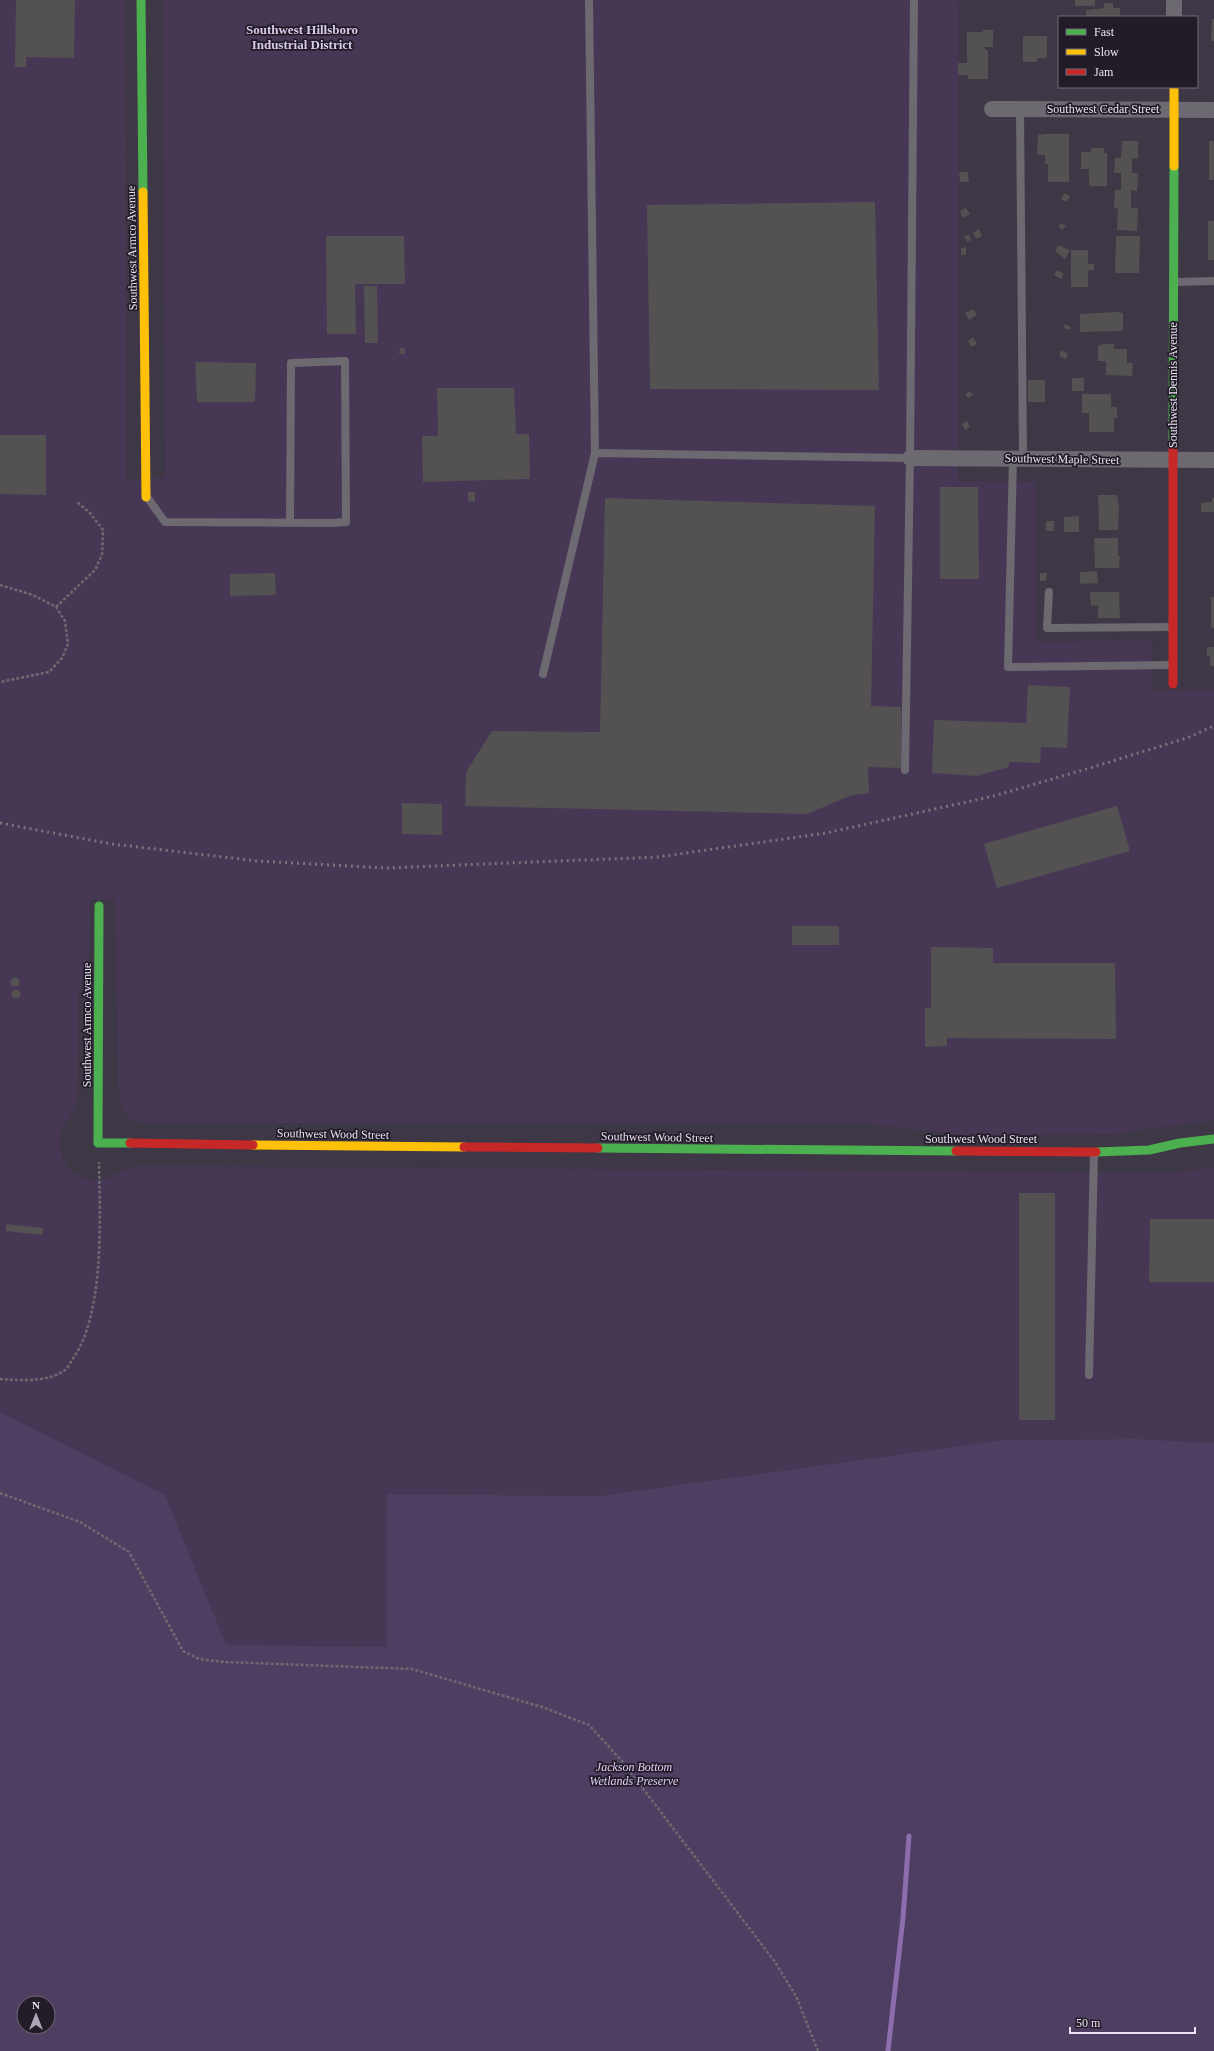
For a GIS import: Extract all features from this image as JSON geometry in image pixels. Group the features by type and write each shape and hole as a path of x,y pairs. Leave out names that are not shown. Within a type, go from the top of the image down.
{"street":[{"name":"Southwest Armco Avenue","path":"141,0 146,496"},
{"path":"1174,0 1174,16"},
{"name":"Southwest Dennis Avenue","path":"1173,684 1172,460 1174,88"},
{"name":"Southwest Cedar Street","path":"992,109 1214,110"},
{"name":"Southwest Maple Street","path":"910,458 1214,460"},
{"name":"Southwest Armco Avenue","path":"98,1144 99,906"},
{"name":"Southwest Wood Street","path":"98,1144 811,1151 1094,1152 1149,1150 1180,1143 1214,1139"}],"lane":[{"path":"543,674 595,453 589,0"},
{"path":"905,770 910,458 914,0"},
{"path":"1020,109 1018,458 1008,667 1173,665"},
{"path":"1174,282 1214,281"},
{"path":"146,496 165,522 290,522 346,522 345,361 291,363 290,522"},
{"path":"595,453 910,458"},
{"path":"1049,592 1047,628 1173,627"},
{"path":"1090,1375 1094,1152"}],"path":[{"path":"56,608 95,570 102,555 103,530 90,513 77,502"},
{"path":"0,585 33,595 56,608 65,621 68,644 62,658 50,672 0,682"},
{"path":"0,1379 39,1380 65,1370 79,1351 90,1319 99,1263 98,1144"},
{"path":"0,1493 80,1522 129,1552 183,1650 199,1659 269,1664 412,1669 542,1707 589,1725 622,1761 775,1962 796,1996 818,2051"}],"shaded area":[{"path":"0,0 125,0 126,479 165,478 163,0 959,0 958,481 1036,482 1036,642 1152,639 1153,691 1214,690 1214,1120 1113,1134 968,1136 864,1123 142,1123 129,1118 122,1107 118,1086 115,900 90,900 89,953 78,999 77,1106 60,1132 60,1149 62,1157 69,1170 84,1179 94,1180 107,1178 132,1167 144,1166 1172,1173 1214,1167 1214,1443 1137,1439 1004,1440 595,1496 388,1494 386,1647 225,1645 165,1495 0,1412"}],"green space":[{"name":"Jackson Bottom Wetlands Preserve","path":"0,1412 165,1495 226,1645 386,1647 387,1494 598,1496 1004,1440 1137,1439 1214,1443 1214,2051 0,2051"}],"building":[{"path":"16,0 75,0 74,58 26,57 26,67 15,67"},
{"path":"1075,0 1095,0 1095,6 1075,6"},
{"path":"1104,3 1113,3 1113,8 1120,8 1120,16 1086,16 1086,10 1104,8"},
{"path":"1212,19 1214,19 1214,41 1211,41"},
{"path":"983,30 993,30 993,47 985,47 985,50 988,50 988,79 968,79 968,75 958,75 958,63 967,63 967,32 983,32"},
{"path":"1023,36 1047,36 1047,58 1037,58 1037,62 1023,62"},
{"path":"1069,134 1069,182 1048,182 1048,164 1045,164 1045,155 1037,155 1038,135"},
{"path":"1122,141 1138,141 1138,159 1132,158 1132,173 1138,173 1137,191 1131,190 1131,208 1138,208 1137,231 1117,230 1118,209 1114,208 1115,190 1121,190 1121,173 1114,173 1115,158 1121,158"},
{"path":"1209,141 1214,141 1214,180 1209,180"},
{"path":"1091,148 1104,148 1104,153 1107,153 1107,186 1089,186 1089,169 1081,169 1081,152 1091,152"},
{"path":"959,172 968,172 969,182 960,182"},
{"path":"1064,193 1070,196 1067,202 1061,199"},
{"path":"875,202 879,390 650,389 647,205"},
{"path":"966,208 970,214 963,218 960,211"},
{"path":"1208,221 1214,221 1214,260 1208,260"},
{"path":"1061,223 1066,226 1063,230 1058,227"},
{"path":"979,229 982,236 976,239 973,233"},
{"path":"969,235 971,240 967,242 964,236"},
{"path":"326,236 404,236 405,284 355,284 356,334 327,334"},
{"path":"1116,236 1140,236 1139,273 1115,273"},
{"path":"1058,245 1070,250 1065,259 1055,251"},
{"path":"966,247 966,255 961,255 961,248"},
{"path":"1071,250 1088,250 1088,264 1094,264 1094,270 1088,270 1088,287 1071,287"},
{"path":"1057,270 1064,274 1061,279 1054,275"},
{"path":"364,286 377,286 378,343 365,343"},
{"path":"973,309 977,315 969,320 965,313"},
{"path":"1123,313 1123,331 1080,332 1080,314"},
{"path":"1065,324 1071,327 1069,330 1063,328"},
{"path":"973,337 977,344 971,347 968,341"},
{"path":"1104,344 1114,344 1114,349 1127,349 1127,363 1133,363 1132,376 1106,375 1106,361 1098,361 1098,346"},
{"path":"400,348 405,348 405,354 399,354"},
{"path":"1061,350 1068,354 1066,359 1059,356"},
{"path":"195,362 256,363 255,402 197,402"},
{"path":"1072,378 1084,378 1084,391 1072,391"},
{"path":"1028,380 1045,380 1045,402 1028,402"},
{"path":"437,388 514,388 516,434 529,434 530,479 423,482 422,436 438,436"},
{"path":"970,391 973,395 968,398 965,394"},
{"path":"1082,394 1111,394 1111,407 1117,407 1117,418 1114,418 1114,432 1089,432 1089,413 1082,413"},
{"path":"967,421 970,427 965,430 962,424"},
{"path":"0,435 46,435 46,495 0,494"},
{"path":"940,487 978,487 979,579 940,579"},
{"path":"468,492 475,492 475,502 468,501"},
{"path":"1098,495 1117,495 1119,509 1118,530 1099,530"},
{"path":"605,498 875,506 871,706 901,707 901,768 868,767 869,793 852,795 807,814 465,806 466,772 492,731 600,732"},
{"path":"1212,498 1214,498 1214,512 1201,512 1201,503 1212,502"},
{"path":"1079,516 1079,532 1064,532 1064,517"},
{"path":"1046,521 1054,521 1054,531 1046,531"},
{"path":"1094,538 1118,538 1118,556 1120,556 1119,568 1095,568"},
{"path":"1097,571 1098,583 1080,584 1080,572"},
{"path":"275,573 276,595 230,596 230,574"},
{"path":"1040,573 1047,573 1046,581 1040,581"},
{"path":"1090,592 1119,592 1120,618 1098,618 1098,605 1091,606"},
{"path":"1211,597 1214,597 1214,628 1211,628"},
{"path":"1207,647 1214,647 1214,666 1210,666 1210,656 1207,656"},
{"path":"1028,685 1070,687 1067,748 1041,747 1040,763 1009,762 1009,767 977,776 932,773 934,720 1026,723"},
{"path":"402,803 442,804 442,835 402,834"},
{"path":"1117,806 1130,851 997,888 984,844"},
{"path":"792,926 839,926 839,945 792,945"},
{"path":"931,947 993,948 993,963 1115,963 1116,1039 947,1038 947,1046 925,1047 925,1008 931,1008"},
{"path":"13,978 17,978 19,982 17,986 13,986 11,984 11,980"},
{"path":"14,990 18,990 20,994 18,998 14,998 12,996 12,992"},
{"path":"1019,1193 1055,1193 1055,1420 1019,1420"},
{"path":"1150,1219 1214,1219 1214,1282 1149,1282"},
{"path":"6,1224 43,1228 42,1235 6,1231"}],"waterway":[{"path":"888,2051 903,1918 909,1836"}],"railway":[{"path":"0,823 112,844 258,861 386,868 658,857 826,833 994,796 1187,738 1214,726"}],"traffic: fast":[{"path":"141,0 143,192"},
{"path":"1173,442 1174,166"},
{"path":"99,906 98,1143 130,1143"},
{"path":"1096,1152 1149,1150 1180,1143 1214,1139"},
{"path":"598,1148 956,1151"}],"traffic: slow":[{"path":"1174,88 1174,166"},
{"path":"143,192 146,497"},
{"path":"253,1145 464,1147"}],"traffic: jam":[{"path":"1173,442 1173,684"},
{"path":"130,1143 253,1145"},
{"path":"464,1147 598,1148"},
{"path":"956,1151 1096,1152"}],"district":[{"name":"Southwest Hillsboro Industrial District","path":"302,36"}]}
